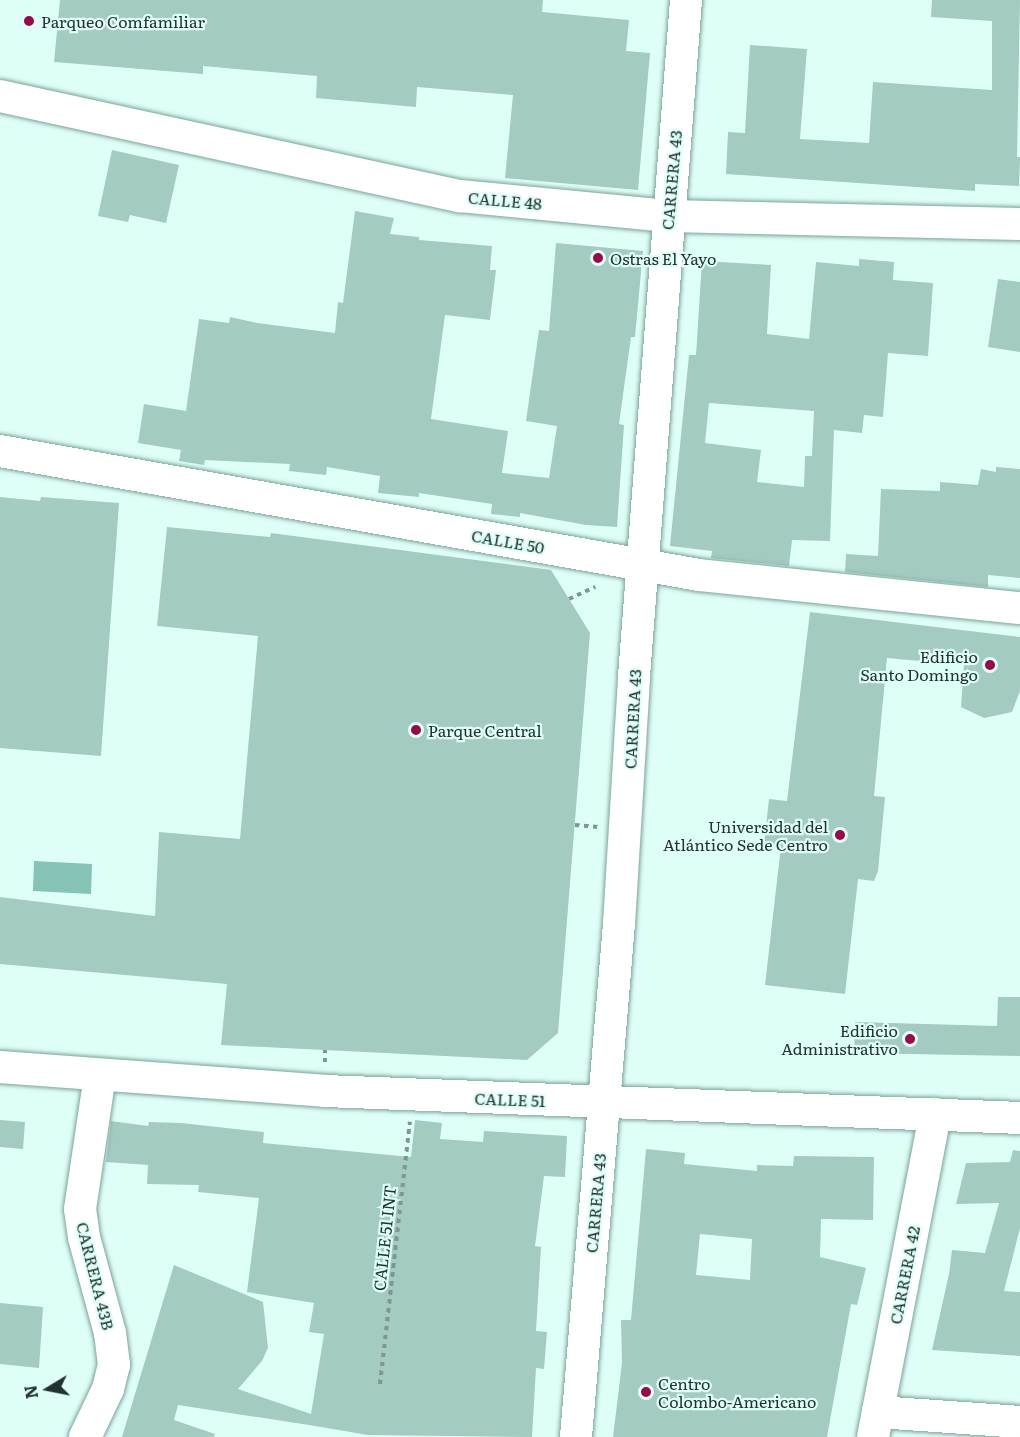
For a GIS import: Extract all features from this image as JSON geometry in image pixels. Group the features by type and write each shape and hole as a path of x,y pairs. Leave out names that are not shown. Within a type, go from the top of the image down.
{"street":[{"name":"CARRERA 43","path":"576,1437 619,924 642,565 686,0"},
{"name":"CALLE 48","path":"0,96 460,196 668,216 1020,224"},
{"name":"CALLE 50","path":"0,451 699,575 1020,608"},
{"name":"CALLE 51","path":"0,1067 413,1095 1020,1118"},
{"name":"CARRERA 43B","path":"85,1437 108,1389 114,1365 110,1333 84,1237 80,1209 100,1075"},
{"name":"CARRERA 42","path":"876,1424 935,1114"},
{"path":"876,1424 1020,1422"}],"path":[{"name":"CALLE 51 INT","path":"380,1384 413,1095"}],"shaded area":[{"path":"34,861 92,864 91,894 33,891"}],"building":[{"path":"60,0 543,0 542,12 629,20 626,51 650,53 638,190 505,178 513,95 417,87 416,107 316,98 317,76 203,66 203,74 54,62"},
{"path":"932,0 1020,0 1017,157 1020,157 1019,186 975,184 975,191 726,174 728,132 745,133 750,45 807,49 800,139 869,143 873,82 992,90 992,21 931,17"},
{"path":"112,150 179,165 166,223 130,215 128,222 98,216"},
{"path":"355,211 394,218 390,234 419,237 419,240 492,246 490,270 496,270 490,320 445,315 431,419 508,431 502,473 549,478 557,426 526,421 539,330 549,331 556,243 643,251 635,337 631,337 619,424 624,425 617,527 586,525 520,513 520,517 491,514 492,504 419,493 419,497 378,493 380,476 327,467 326,475 289,471 290,464 205,460 204,465 179,461 181,450 138,443 144,404 186,411 199,319 229,323 230,317 257,323 335,333 338,302 343,303"},
{"path":"859,259 894,262 893,280 933,283 928,356 888,353 883,417 864,415 862,433 834,430 830,541 792,540 789,566 711,558 712,551 670,546 689,355 696,355 702,261 771,265 767,334 809,339 816,262 859,266","holes":["709,403 814,411 812,456 805,456 804,487 757,482 761,450 705,443"]},
{"path":"998,279 1020,282 1020,352 988,347"},
{"path":"996,467 1020,469 1020,578 988,575 988,587 845,572 846,554 878,556 881,489 940,491 940,482 978,485 981,469 996,472"},
{"path":"0,497 40,501 41,497 119,503 101,756 0,748"},
{"name":"Parque Central","path":"167,527 270,537 271,533 551,570 590,633 558,1033 527,1060 221,1045 227,984 0,964 0,897 155,916 159,832 240,839 258,636 157,626"},
{"path":"810,612 1020,637 1020,691 1012,712 984,718 961,707 964,665 887,658 874,796 885,797 878,871 874,881 858,879 845,994 765,985 781,846 764,844 769,799 787,801"},
{"path":"998,997 1020,997 1020,1056 854,1053 855,1022 997,1026"},
{"path":"0,1120 25,1122 23,1149 0,1147"},
{"path":"415,1120 442,1123 440,1139 483,1142 484,1131 567,1136 565,1177 544,1176 535,1246 541,1247 536,1331 547,1332 544,1369 536,1368 532,1437 368,1435 178,1405 174,1420 215,1434 214,1437 122,1437 174,1265 263,1302 268,1348 262,1361 238,1389 311,1414 324,1334 309,1332 314,1303 247,1292 259,1198 198,1192 199,1185 147,1184 148,1165 106,1162 111,1121 148,1126 149,1122 181,1123 264,1132 263,1143 411,1157"},
{"path":"646,1149 685,1153 684,1164 757,1171 757,1165 793,1166 794,1156 874,1157 873,1220 821,1219 820,1257 866,1268 857,1305 851,1304 827,1437 613,1437 622,1363 621,1320 631,1320","holes":["700,1234 752,1239 750,1280 696,1275"]},
{"path":"1013,1150 1020,1151 1020,1228 1004,1291 1020,1292 1020,1356 932,1350 952,1250 985,1253 999,1203 956,1204 966,1163 1010,1162"},
{"path":"0,1303 43,1307 39,1368 0,1364"}],"place":[{"name":"Parqueo Comfamiliar","path":"29,21"},
{"name":"Ostras El Yayo","path":"598,258"},
{"name":"Edificio Santo Domingo","path":"990,665"},
{"name":"Parque Central","path":"416,730"},
{"name":"Universidad del Atlántico Sede Centro","path":"840,835"},
{"name":"Edificio Administrativo","path":"910,1039"},
{"name":"Centro Colombo-Americano","path":"646,1392"}]}
